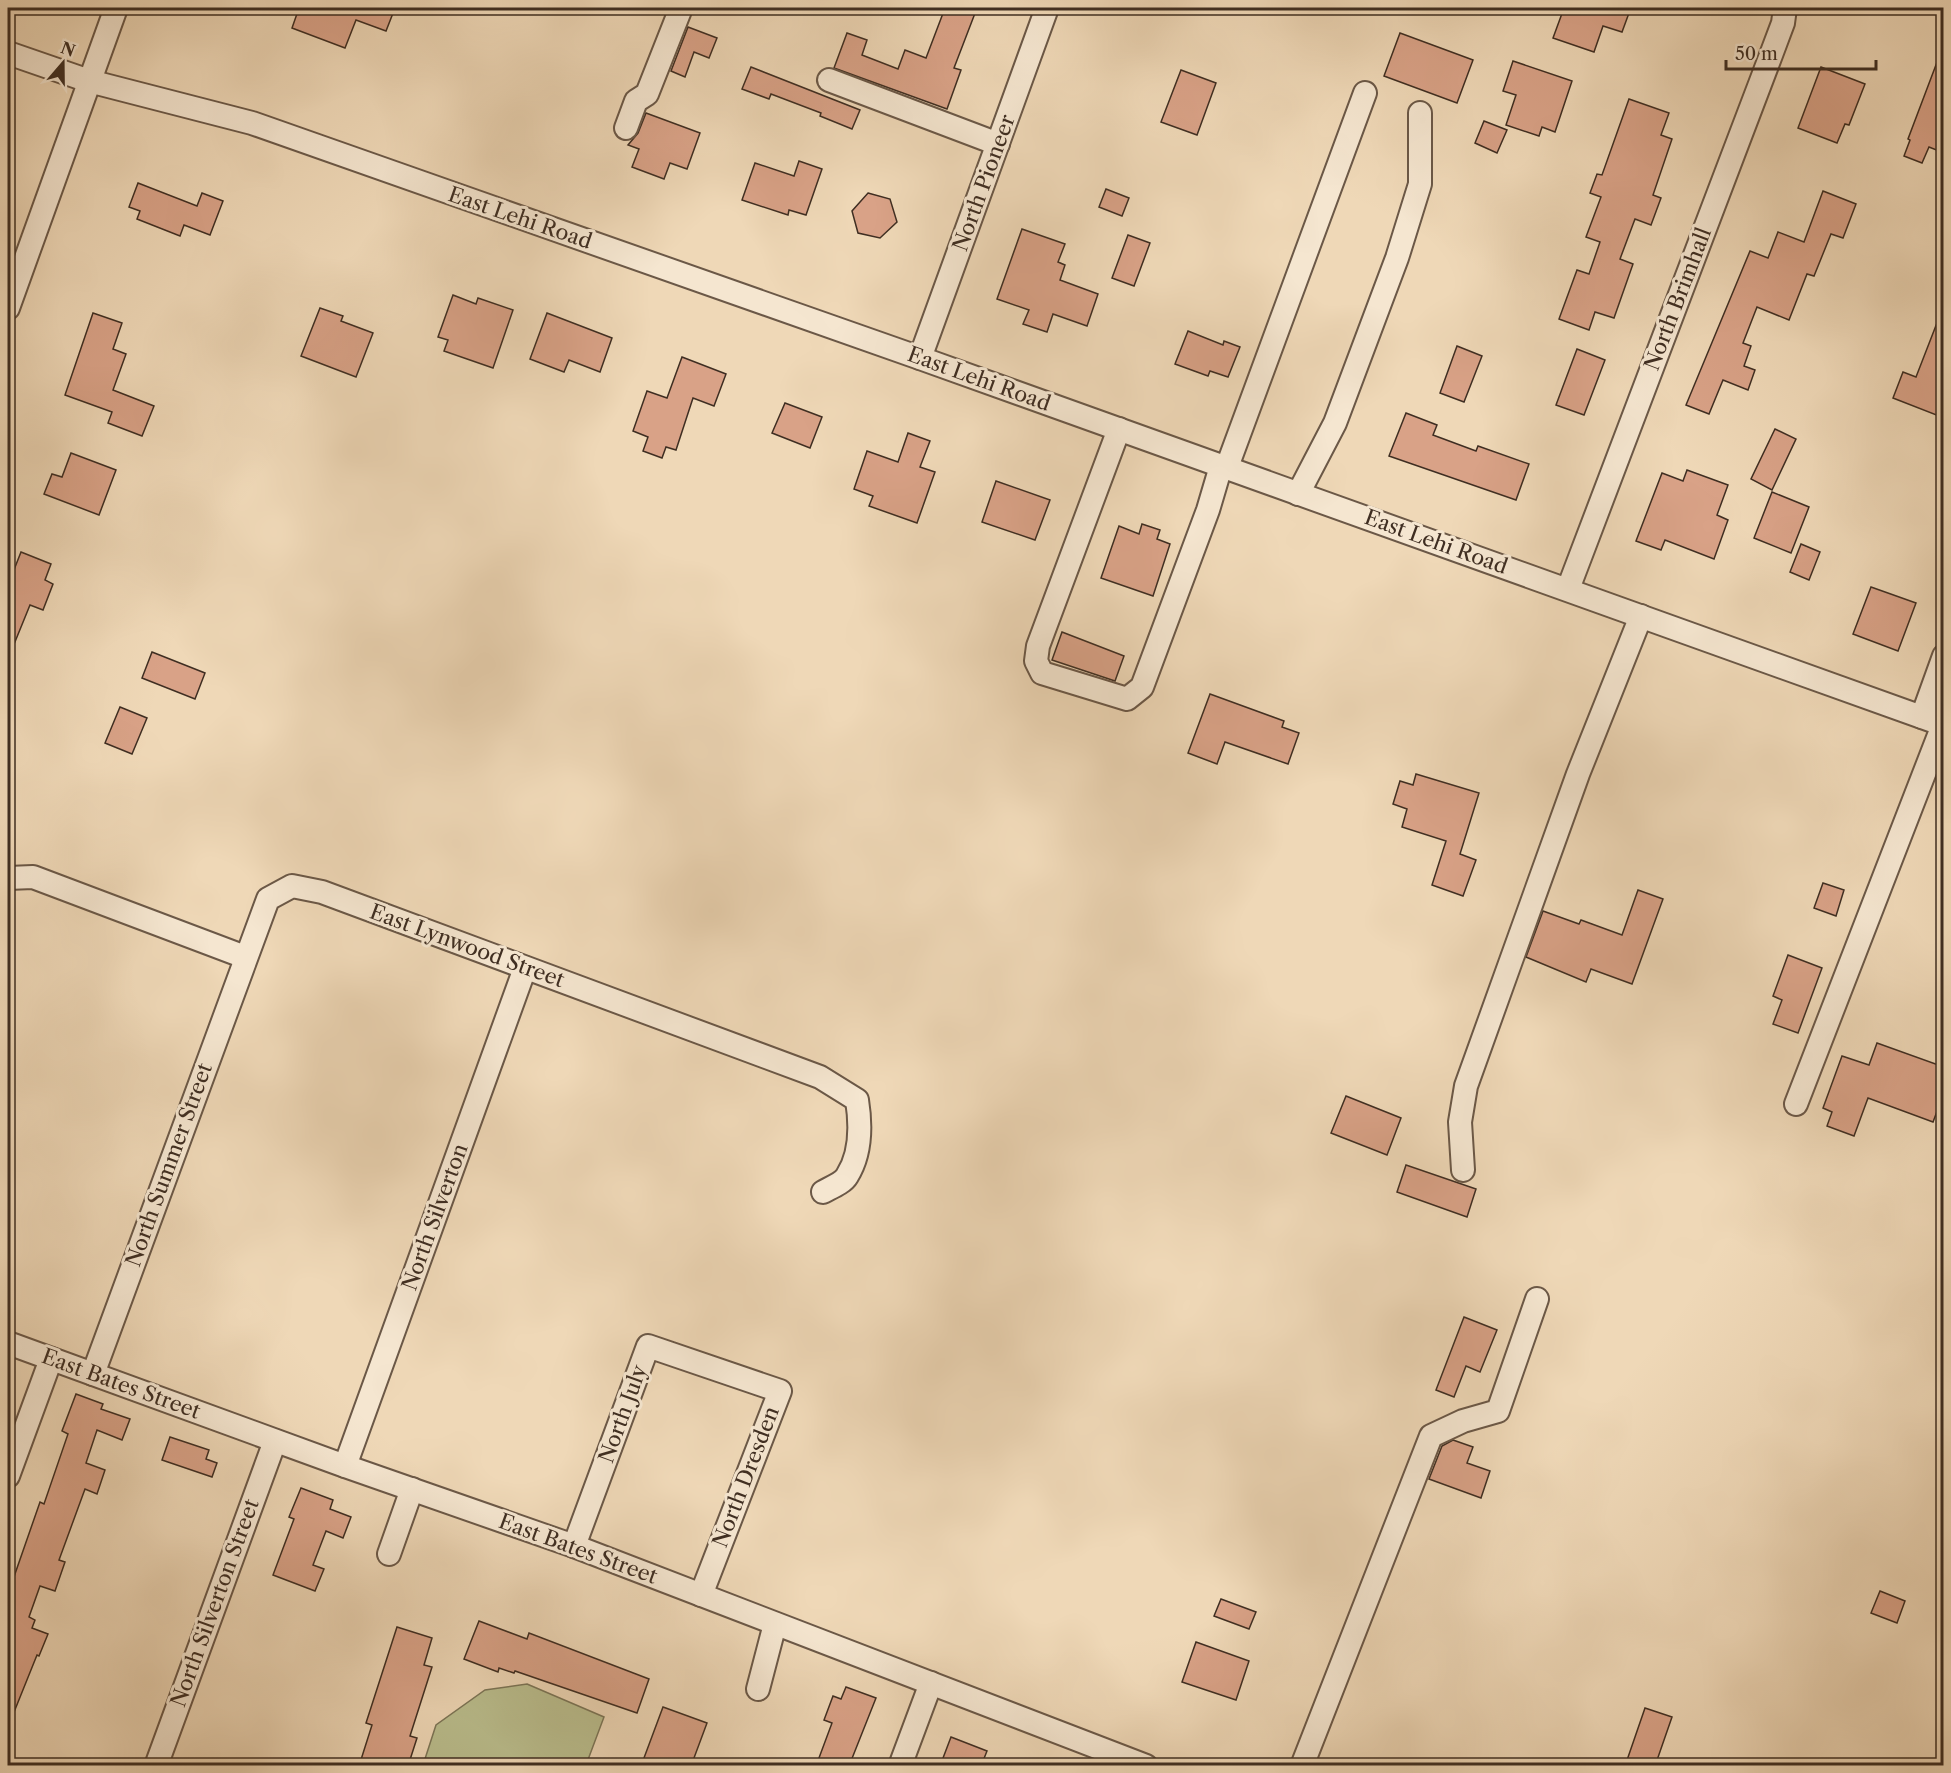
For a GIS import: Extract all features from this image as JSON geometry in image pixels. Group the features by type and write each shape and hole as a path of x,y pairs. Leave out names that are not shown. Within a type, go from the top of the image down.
{"street":[{"path":"8,308 116,8"},
{"path":"626,128 636,101 647,94 681,8"},
{"name":"North Pioneer","path":"920,358 1047,8"},
{"name":"North Brimhall","path":"1568,589 1783,23 1785,8"},
{"name":"East Lehi Road","path":"8,52 89,81 252,123 920,358 1943,725"},
{"path":"828,80 998,144"},
{"path":"1119,429 1038,646 1036,661 1042,673 1127,699 1142,687 1365,93"},
{"path":"1298,494 1335,423 1397,258 1420,184 1420,113"},
{"path":"1463,1170 1460,1122 1466,1086 1578,774 1641,616"},
{"path":"1922,717 1944,656"},
{"path":"1796,1104 1943,725"},
{"path":"8,878 33,877 245,957"},
{"name":"East Lynwood Street","path":"245,957 268,899 292,886 322,892 820,1077 857,1100 861,1125 847,1178 824,1192"},
{"name":"North Summer Street","path":"93,1374 245,957"},
{"name":"North Silverton","path":"345,1466 525,968"},
{"path":"1302,1766 1431,1436 1463,1421 1498,1412 1537,1299"},
{"name":"East Bates Street","path":"8,1343 275,1441 574,1546 1146,1766"},
{"name":"North July","path":"574,1546 648,1346 712,1368"},
{"path":"8,1476 51,1359"},
{"name":"North Dresden","path":"700,1595 780,1391 712,1368"},
{"name":"North Silverton Street","path":"156,1766 275,1441"},
{"path":"389,1554 412,1489"},
{"path":"758,1689 776,1624"},
{"path":"900,1766 931,1683"}],"green space":[{"path":"527,1684 604,1717 586,1765 423,1765 436,1725 485,1690"}],"building":[{"path":"299,8 395,8 386,31 356,20 345,48 292,28"},
{"path":"945,8 977,8 954,68 961,70 947,109 834,68 847,33 867,40 862,55 898,69 905,50 926,58"},
{"path":"1564,8 1611,8 1629,13 1622,32 1603,26 1594,52 1553,38"},
{"path":"688,27 717,38 709,58 694,52 685,77 671,71"},
{"path":"1400,33 1473,60 1457,103 1384,76"},
{"path":"1942,49 1944,153 1929,147 1922,163 1904,156 1910,140 1908,139"},
{"path":"1513,61 1572,81 1555,132 1542,127 1539,136 1506,125 1516,95 1503,91"},
{"path":"751,67 860,110 852,129 820,116 821,113 771,94 769,99 742,89"},
{"path":"1821,67 1865,84 1849,125 1845,124 1837,143 1798,128"},
{"path":"1181,70 1216,83 1197,135 1161,122"},
{"path":"1629,99 1669,113 1661,135 1672,139 1653,195 1661,198 1651,225 1635,219 1620,259 1633,264 1614,318 1595,312 1589,330 1559,319 1577,270 1589,274 1600,242 1586,237 1601,197 1590,193 1597,174 1602,175"},
{"path":"646,113 700,133 687,169 670,163 664,179 632,167 639,149 628,145 638,133"},
{"path":"1484,121 1507,130 1497,153 1475,143"},
{"path":"799,161 822,169 806,215 789,210 788,215 742,200 755,163 794,176"},
{"path":"138,183 197,206 202,193 223,201 210,235 184,225 180,236 137,219 140,211 129,207"},
{"path":"1106,189 1129,198 1122,216 1099,207"},
{"path":"1823,191 1856,204 1843,238 1831,234 1814,276 1807,274 1789,320 1757,307 1743,343 1751,346 1744,366 1755,370 1748,390 1723,380 1709,414 1686,405 1750,251 1768,258 1778,232 1804,242"},
{"path":"868,193 890,199 897,222 880,238 858,233 852,211"},
{"path":"1022,229 1065,244 1058,262 1065,265 1060,280 1098,294 1087,326 1053,314 1047,332 1023,324 1029,310 997,299"},
{"path":"1128,235 1150,243 1134,286 1112,278"},
{"path":"453,295 476,304 478,298 513,310 493,368 444,351 448,340 438,337"},
{"path":"320,308 343,316 341,321 373,333 356,377 301,356"},
{"path":"1942,310 1944,310 1944,418 1893,398 1903,372 1916,377"},
{"path":"93,313 122,323 113,349 126,354 113,390 154,406 142,436 108,423 112,412 65,395"},
{"path":"547,313 612,338 600,372 569,360 564,372 530,359"},
{"path":"1188,331 1223,345 1224,341 1240,347 1228,377 1210,371 1208,376 1175,364"},
{"path":"1457,346 1482,356 1464,402 1440,393"},
{"path":"1577,349 1605,360 1584,415 1556,405"},
{"path":"682,357 726,374 714,406 693,398 676,450 666,447 662,458 643,451 648,437 633,431 647,391 667,398"},
{"path":"785,403 822,417 810,448 772,433"},
{"path":"1406,413 1437,425 1433,435 1476,451 1478,446 1529,464 1516,500 1389,456"},
{"path":"1775,429 1796,439 1772,490 1751,479"},
{"path":"908,433 930,441 920,467 935,472 917,523 869,506 873,496 854,489 867,451 898,462"},
{"path":"71,453 116,470 99,515 44,494 52,474 62,477"},
{"path":"1687,470 1728,485 1717,515 1728,520 1714,559 1665,540 1661,550 1636,541 1662,473 1683,481"},
{"path":"996,481 1050,500 1035,540 982,522"},
{"path":"1772,492 1809,507 1791,553 1754,538"},
{"path":"1142,524 1160,530 1157,539 1170,544 1153,596 1101,578 1119,526 1139,534"},
{"path":"1801,544 1820,552 1809,580 1790,572"},
{"path":"21,552 51,564 45,580 53,584 43,610 30,605 8,659 8,585"},
{"path":"1871,587 1916,603 1898,651 1853,634"},
{"path":"1062,632 1124,656 1115,681 1052,660"},
{"path":"152,652 205,673 195,699 142,678"},
{"path":"1210,694 1284,721 1282,727 1299,733 1288,764 1225,742 1217,764 1188,753"},
{"path":"120,707 147,718 132,754 105,743"},
{"path":"1416,774 1479,793 1460,854 1476,860 1463,896 1432,885 1446,841 1402,827 1407,809 1393,804 1400,781 1413,785"},
{"path":"1823,883 1844,890 1836,916 1814,908"},
{"path":"1638,890 1663,899 1632,984 1591,969 1586,982 1526,957 1543,911 1579,924 1581,920 1622,935"},
{"path":"1788,955 1822,968 1798,1033 1773,1024 1782,1000 1773,996"},
{"path":"1877,1043 1944,1067 1944,1093 1933,1122 1868,1098 1854,1136 1827,1126 1832,1112 1823,1108 1842,1056 1869,1065"},
{"path":"1346,1096 1401,1118 1387,1155 1331,1133"},
{"path":"1406,1165 1476,1189 1467,1217 1397,1192"},
{"path":"1464,1317 1497,1330 1480,1372 1466,1366 1454,1397 1436,1390"},
{"path":"76,1394 103,1404 101,1409 130,1419 122,1440 97,1430 86,1463 105,1470 97,1494 85,1489 59,1560 65,1562 55,1591 40,1586 29,1617 35,1620 32,1628 48,1634 39,1656 37,1655 8,1727 8,1594 40,1502 44,1504 68,1434 62,1431"},
{"path":"170,1437 209,1450 206,1459 217,1463 212,1477 162,1460"},
{"path":"1453,1440 1473,1447 1467,1463 1490,1471 1481,1498 1429,1479 1442,1446"},
{"path":"301,1488 333,1500 330,1509 351,1517 343,1538 326,1531 313,1565 324,1569 315,1591 273,1575 294,1519 289,1517"},
{"path":"1880,1591 1905,1601 1897,1623 1871,1613"},
{"path":"1221,1599 1256,1612 1249,1629 1214,1616"},
{"path":"479,1621 527,1639 529,1633 649,1679 637,1713 515,1671 514,1673 499,1668 498,1672 464,1659"},
{"path":"397,1627 432,1638 424,1665 432,1667 410,1736 417,1738 408,1766 359,1766 372,1725 366,1723"},
{"path":"1196,1642 1249,1661 1236,1700 1182,1682"},
{"path":"846,1687 876,1698 849,1766 816,1766 832,1723 824,1720 833,1696 841,1699"},
{"path":"663,1707 707,1723 691,1766 641,1766"},
{"path":"1645,1708 1672,1717 1655,1766 1625,1766"},
{"path":"951,1737 987,1751 981,1766 940,1766"}]}
